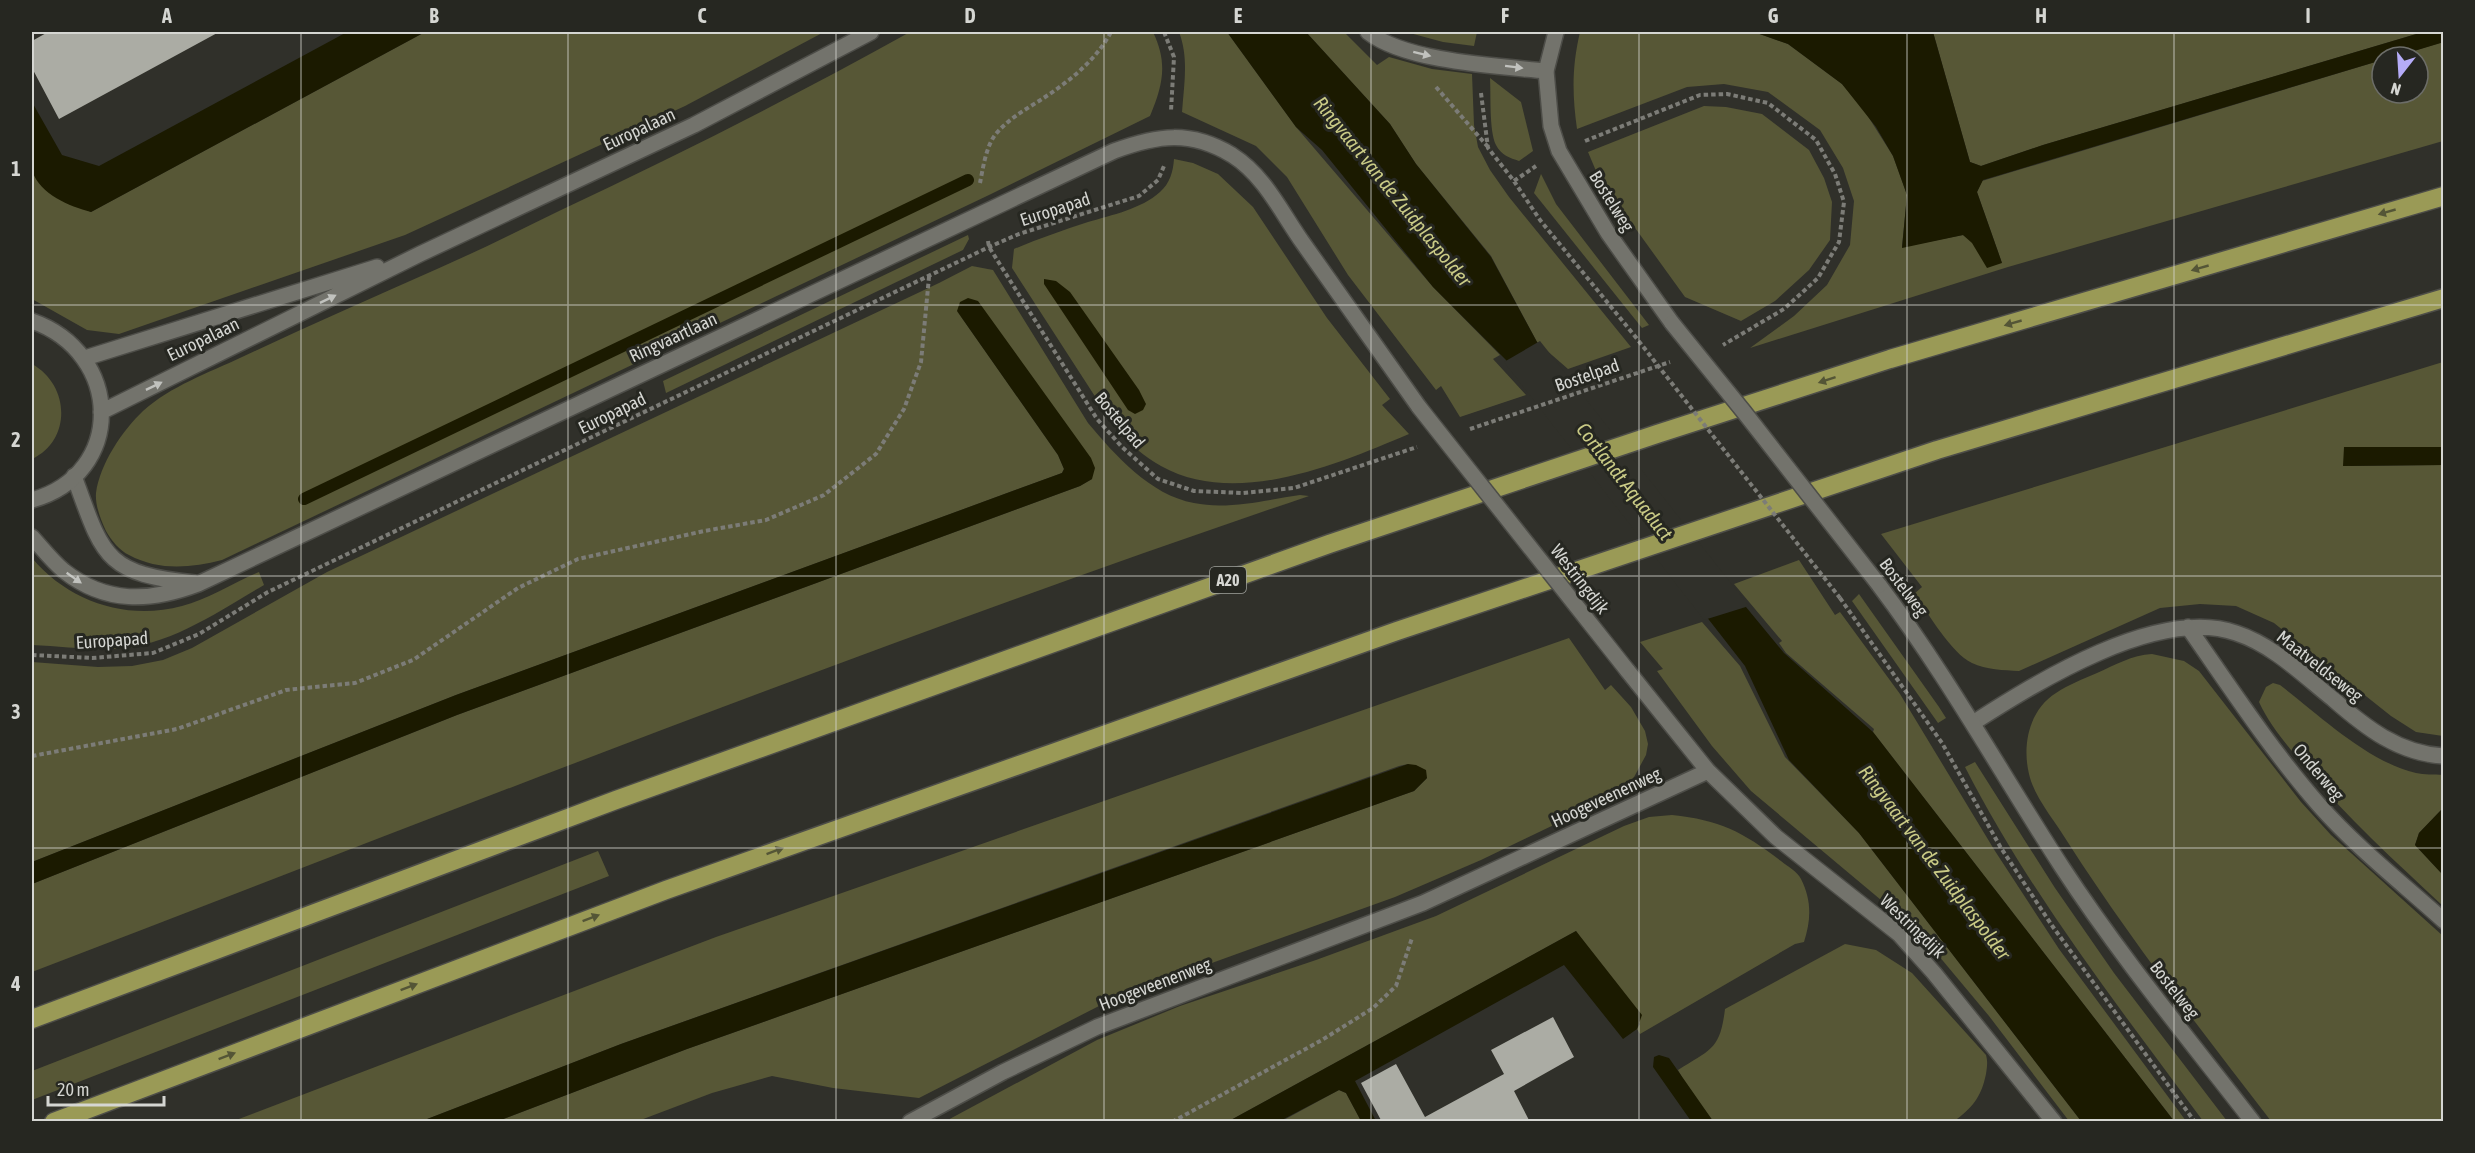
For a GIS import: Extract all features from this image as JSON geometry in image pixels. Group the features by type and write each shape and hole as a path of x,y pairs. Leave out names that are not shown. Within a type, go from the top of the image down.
{"highway":[{"name":"A20","path":"32,1019 605,804 1340,540 1890,359 2444,196"},
{"path":"54,1122 666,890 1397,631 1937,450 2444,298"}],"street":[{"name":"Europalaan","path":"101,412 420,254 693,125 871,32"},
{"path":"1368,32 1404,49 1435,57 1546,71"},
{"name":"Bostelweg","path":"1556,32 1546,71 1551,126 1559,151 1608,233 1672,323 1912,629 2063,868 2133,966 2253,1122"},
{"name":"Ringvaartlaan","path":"32,537 62,569 82,584 106,594 128,598 172,594 198,584 1114,151 1168,136"},
{"name":"Westringdijk","path":"1168,136 1195,140 1231,155 1260,177 1281,212 1419,407 1708,771 1776,837 1899,934 1934,973 2054,1122"},
{"name":"Europalaan","path":"85,358 420,254"},
{"path":"32,321 60,334 85,358 94,375 101,412 94,446 86,462 60,488 32,500"},
{"path":"74,476 96,537 107,554 122,566 151,578 198,584"},
{"name":"Maatveldseweg","path":"1973,723 2035,683 2116,646 2188,627 2222,629 2257,642 2290,664 2366,727 2384,738 2417,751 2444,756"},
{"name":"Onderweg","path":"2188,627 2271,744 2320,806 2378,864 2444,921"},
{"name":"Hoogeveenenweg","path":"910,1122 1003,1072 1097,1027 1423,903 1708,771"}],"path":[{"path":"982,212 980,184 993,137 1009,120 1063,86 1087,65 1104,45 1111,32"},
{"path":"1164,32 1174,57 1168,136"},
{"path":"1434,85 1488,148 1540,220 1634,335 1840,598 1942,743 2001,848 2053,927 2195,1122"},
{"path":"1514,181 1559,151 1700,95 1727,94 1768,104 1816,140 1835,174 1844,202 1839,242 1818,278 1784,309 1720,347"},
{"path":"1481,97 1488,148"},
{"name":"Europapad","path":"32,655 92,658 153,652 199,634 268,592 989,247 1019,234 1139,196 1158,180 1164,165 1168,136"},
{"name":"Bostelpad","path":"989,247 1097,419 1122,447 1158,479 1194,491 1243,493 1294,488 1420,446"},
{"path":"32,756 177,729 286,690 355,683 413,660 518,588 578,559 704,531 766,520 824,495 876,454 904,409 921,362 929,277"},
{"name":"Bostelpad","path":"1466,431 1617,378 1674,361"},
{"path":"1172,1122 1322,1040 1373,1008 1396,986 1423,903"}],"shaded area":[{"path":"425,32 824,32 685,106 405,235 119,334 87,330 32,299 32,171 46,190 91,212"},
{"path":"910,32 1153,32 1161,54 1161,84 1150,116 222,560 186,566 152,564 126,553 108,534 99,513 96,498 102,471 127,428 143,411 166,394 468,255 648,168 780,102"},
{"path":"1179,32 1227,32 1296,127 1433,287 1500,355 1493,359 1526,395 1460,417 1441,386 1436,390 1348,275 1287,177 1256,146 1182,112 1185,61"},
{"path":"1306,32 1344,32 1377,65 1389,57 1432,69 1472,74 1474,125 1478,147 1490,170 1509,197 1631,347 1568,369 1537,342 1491,256 1416,164 1390,124"},
{"path":"1406,32 1477,32 1474,46 1443,42"},
{"path":"1580,32 1754,32 1788,44 1842,84 1864,110 1893,156 1907,195 1902,247 1963,235 2002,263 1977,192 1982,181 2370,64 2370,105 2430,105 2430,46 2443,42 2443,141 2008,267 1750,348 1794,316 1827,285 1850,245 1854,201 1843,168 1820,130 1768,92 1724,84 1687,87 1577,129 1574,104 1575,57"},
{"path":"1933,32 2423,32 2379,45 2370,45 2370,48 2043,145 1981,166 1970,162"},
{"path":"1490,78 1521,102 1533,151 1519,161 1503,154 1496,145 1491,122"},
{"path":"1704,106 1726,107 1762,114 1809,150 1824,178 1832,202 1830,240 1809,270 1775,301 1741,321 1685,297 1599,178 1588,152"},
{"path":"1174,159 1193,163 1218,174 1253,207 1327,318 1390,399 1382,405 1409,434 1351,458 1286,477 1254,482 1221,483 1190,478 1161,466 1138,451 1118,432 1012,268 1014,249 1144,203 1160,192 1169,181"},
{"path":"1541,174 1556,204 1649,325 1642,328 1534,193"},
{"path":"968,235 969,239 963,250 666,393 663,381"},
{"path":"972,266 993,270 1088,423 1122,460 1148,483 1178,499 1207,505 1233,505 1300,495 1309,496 828,668 32,972 32,884 457,715 1080,486 1092,479 957,311 1058,455 1064,469 1062,473 456,695 32,862 32,662 98,667 132,666 163,660 192,648 327,572"},
{"path":"2443,362 2443,447 2344,447 2349,466 2443,465 2443,736 2416,732 2391,716 2274,623 2236,606 2200,604 2160,608 2019,671 1977,665 1956,651 1941,632 1914,594 1922,587 1881,534"},
{"path":"32,364 45,373 54,385 61,412 60,426 54,439 45,450 32,459"},
{"path":"32,558 63,586 100,604 120,609 141,611 182,606 259,572 264,585 192,626 154,642 114,649 32,645"},
{"path":"1799,560 1835,615 1840,612 1900,694 1995,851 2059,949 2186,1121 2174,1121 1873,732 1874,729 1786,653 1779,643 1782,641 1734,584"},
{"path":"1859,594 1946,718 1938,723 1852,601"},
{"path":"1702,622 1740,666 1785,757 1859,833 2081,1121 2069,1121 1989,1016 1918,931 1751,791 1712,746 1657,671 1663,669 1640,642"},
{"path":"1569,638 1605,690 1611,685 1631,707 1645,731 1648,744 1646,755 1633,779 1585,810 1481,860 1395,897 1099,1006 919,1098 833,1088 772,1076 712,1093 638,1121 498,1121 687,1049 1414,791 1427,778 1408,764 1399,766 621,1044 422,1121 231,1122 716,937"},
{"path":"2152,654 2184,661 2199,671 2301,802 2331,835 2443,936 2443,1121 2271,1121 2140,948 2045,809 2029,774 2026,752 2030,729 2039,709 2056,693 2071,685 2124,661"},
{"path":"2273,683 2280,685 2344,736 2380,759 2416,773 2443,775 2443,808 2419,833 2415,845 2443,875 2443,906 2337,803 2280,736 2259,702 2266,687"},
{"path":"1975,762 2055,888 2114,973 2227,1121 2203,1121 2077,949 1990,814 1965,767"},
{"path":"1672,815 1704,820 1730,829 1755,842 1792,869 1800,876 1805,887 1809,910 1808,926 1804,942 1795,944 1640,1034 1637,1029 1640,1024 1576,931 1229,1121 944,1122 1097,1040 1180,1006 1436,916 1624,826 1649,817"},
{"path":"598,851 609,876 32,1100 32,1071"},
{"path":"1845,944 1876,950 1912,973 1986,1055 1986,1074 1975,1102 1953,1122 1713,1121 1689,1090 1678,1070 1706,1052 1717,1041 1725,1009"},
{"path":"1339,1090 1346,1093 1361,1121 1280,1122"}],"water":[{"path":"347,32 425,32 91,212 65,203 49,193 42,187 32,171 30,149 32,102 62,155 99,166"},
{"path":"1227,32 1306,32 1390,124 1416,164 1491,257 1537,342 1784,653 1873,732 2174,1121 2081,1121 1859,833 1789,760 1745,666 1506,360 1433,287 1322,150 1296,127"},
{"path":"1754,32 1933,32 1970,162 1981,166 2043,145 2370,48 2370,64 1983,180 1977,192 2002,263 1987,268 1972,243 1963,235 1902,248 1907,195 1893,156 1876,127 1842,84 1788,44"},
{"path":"2423,32 2443,32 2444,42 2430,46 2379,45"},
{"path":"1044,279 1056,281 1070,292 1139,390 1146,404 1143,410 1135,414 1128,410 1044,284"},
{"path":"968,298 978,301 1091,458 1095,468 1092,479 1080,486 457,715 32,884 32,862 456,695 1062,473 1064,469 1058,455 957,311 960,302"},
{"path":"2344,447 2443,447 2443,465 2343,466"},
{"path":"1408,764 1426,770 1427,778 1414,791 687,1049 498,1121 422,1121 621,1044"},
{"path":"2443,808 2441,839 2443,841 2443,875 2415,845 2419,833"},
{"path":"1576,931 1642,1015 1637,1029 1623,1039 1564,965 1355,1081 1376,1121 1361,1121 1346,1093 1339,1090 1280,1121 1229,1121"},
{"path":"1659,1055 1669,1058 1713,1121 1691,1121 1653,1067 1654,1057"}],"pier":[{"path":"1540,341 1749,606 1704,620 1504,362"}],"building":[{"path":"48,32 219,32 59,119 32,68 32,41"},
{"path":"1553,1017 1574,1057 1514,1091 1530,1122 1382,1122 1361,1083 1396,1064 1425,1117 1504,1074 1491,1050"}],"waterway":[{"path":"304,499 968,180"}],"water label":[{"name":"Ringvaart van de Zuidplaspolder","path":"1393,191"},
{"name":"Cortlandt Aquaduct","path":"1625,481"},
{"name":"Ringvaart van de Zuidplaspolder","path":"1935,862"}]}
